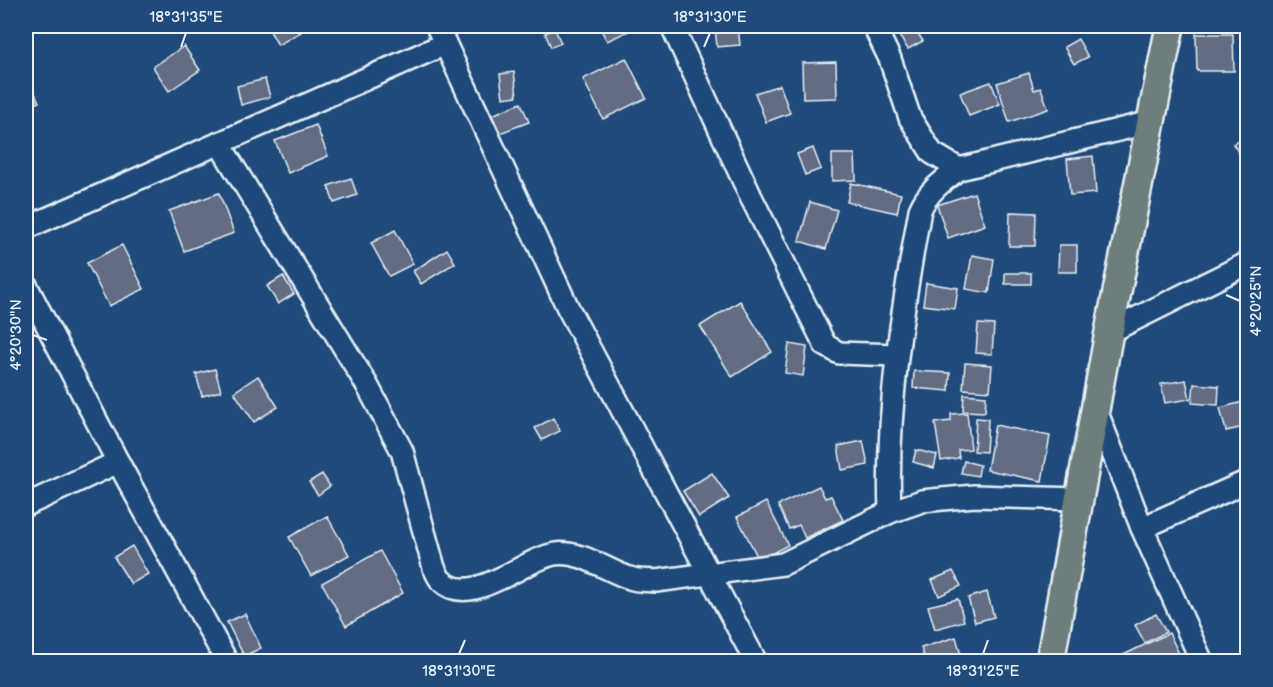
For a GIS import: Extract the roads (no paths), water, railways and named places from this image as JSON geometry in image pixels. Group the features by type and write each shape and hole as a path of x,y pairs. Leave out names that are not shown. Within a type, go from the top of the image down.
{"main road":[{"path":"1050,662 1109,332 1170,26"}],"street":[{"path":"672,26 751,197 825,345 839,353 896,355"},
{"path":"874,26 890,59 910,118 932,153 959,169"},
{"path":"26,228 219,143 441,35 568,308 756,662"},
{"path":"890,512 888,469 896,355 920,210 925,199 939,184 959,169 1151,123"},
{"path":"219,143 367,385 402,451 434,568 441,580 453,587 467,590 479,588 534,560 556,554 570,554 634,580 656,581 783,564 890,512 922,501 974,496 1078,499"},
{"path":"1109,332 1248,263"},
{"path":"26,285 118,462 227,662"},
{"path":"1096,410 1142,528 1202,662"},
{"path":"26,505 118,462"},
{"path":"1142,528 1248,481"}]}
